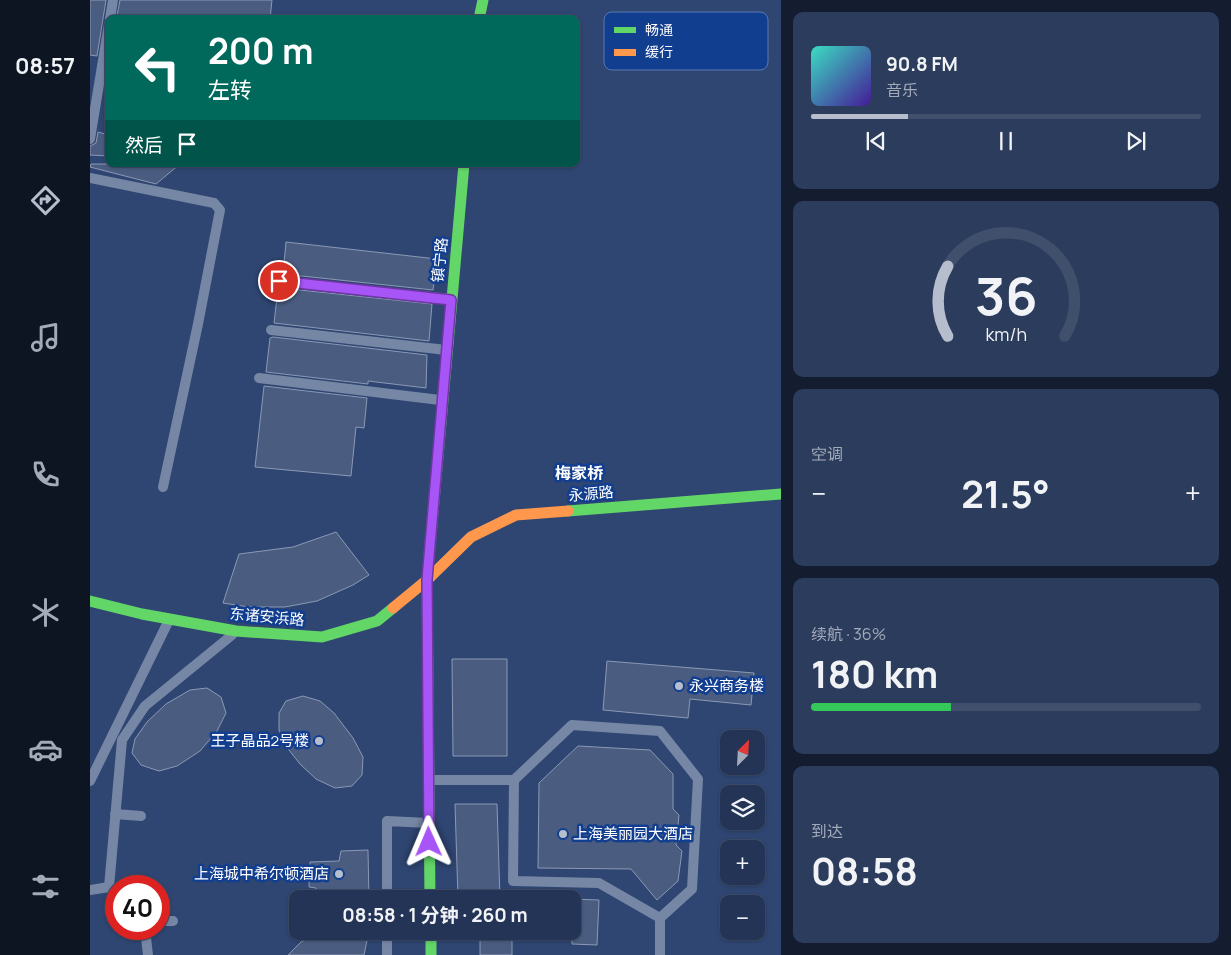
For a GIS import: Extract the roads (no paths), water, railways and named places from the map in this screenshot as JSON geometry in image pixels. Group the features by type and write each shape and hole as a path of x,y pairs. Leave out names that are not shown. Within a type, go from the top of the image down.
{"street":[{"path":"480,15 482,0"},
{"name":"镇宁路","path":"430,890 427,580 464,167"},
{"name":"永源路","path":"427,580 471,537 516,515 781,494"},
{"name":"东诸安浜路","path":"90,601 169,619 236,631 322,637 377,621 427,580"},
{"path":"430,940 431,955"}],"lane":[{"path":"111,15 113,0"},
{"path":"90,139 105,48"},
{"path":"90,178 214,203 220,210 198,324 163,486"},
{"path":"279,281 451,300"},
{"path":"271,330 446,350"},
{"path":"260,378 442,400"},
{"path":"90,781 169,619"},
{"path":"113,875 115,814 122,740 146,706 236,631"},
{"path":"428,780 514,780 572,725 660,731 698,780 692,889 660,918 660,955"},
{"path":"514,780 513,881 599,883 660,918"},
{"path":"115,814 141,816"},
{"path":"387,890 387,821 428,823"},
{"path":"90,890 105,891"},
{"path":"146,940 148,955"},
{"path":"387,940 387,955"}],"place":[{"name":"永兴商务楼","path":"679,686"},
{"name":"王子晶品2号楼","path":"319,741"},
{"name":"上海美丽园大酒店","path":"563,834"},
{"name":"上海城中希尔顿酒店","path":"339,874"}],"district":[{"name":"梅家桥","path":"579,473"}]}
